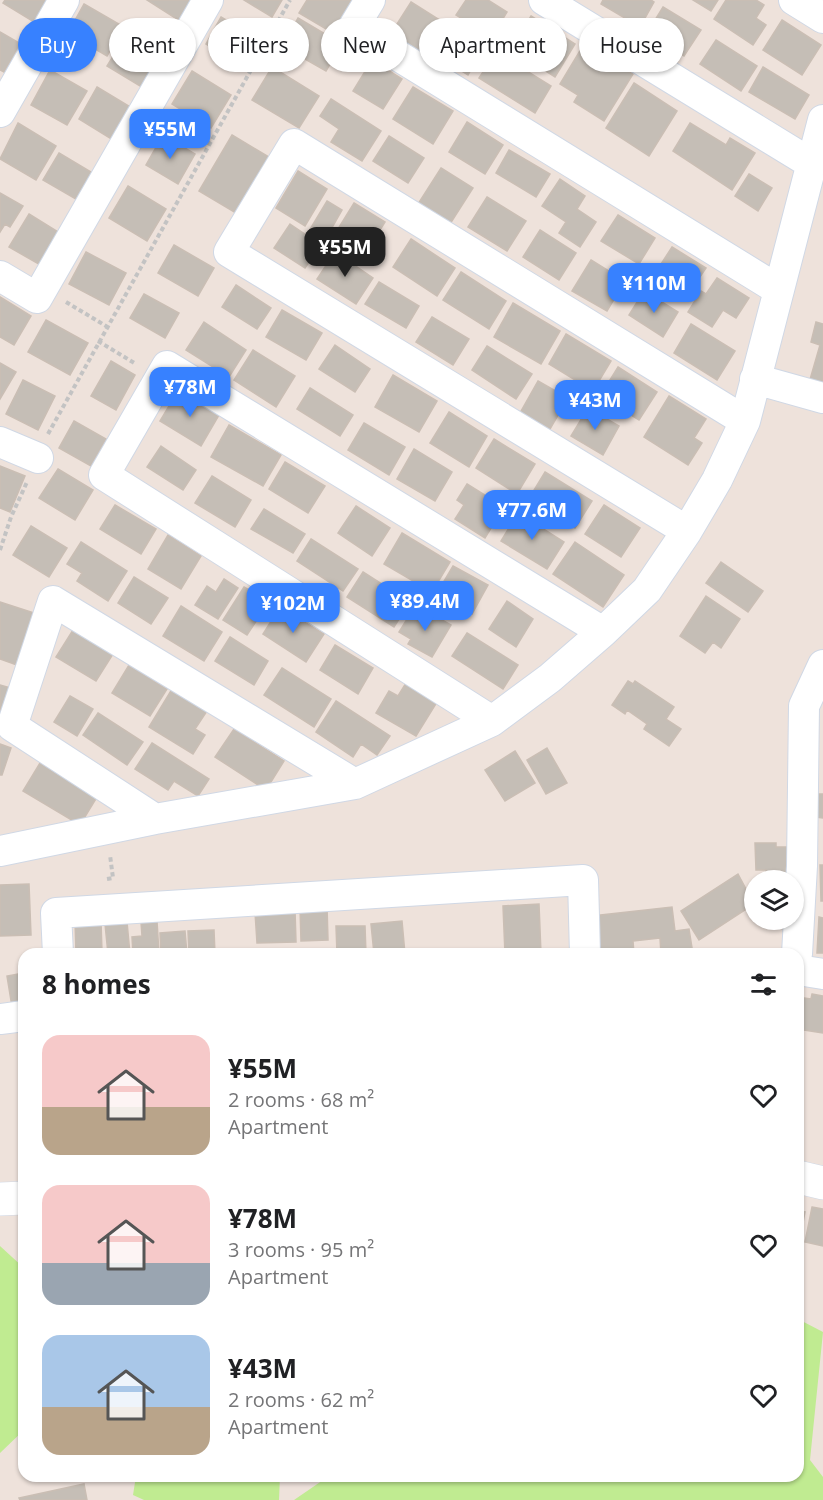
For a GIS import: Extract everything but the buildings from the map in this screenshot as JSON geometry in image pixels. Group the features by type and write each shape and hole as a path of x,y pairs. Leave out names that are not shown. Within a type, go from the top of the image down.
{"street":[{"path":"0,112 64,0"},
{"path":"0,276 37,298 208,0"},
{"path":"370,0 353,28 778,290"},
{"path":"544,0 812,164"},
{"path":"794,0 823,18"},
{"path":"0,851 155,819 355,784 492,721 550,678 603,632 647,590 687,531 717,480 745,420 823,120"},
{"path":"687,531 229,252 294,144 745,420"},
{"path":"492,721 104,475 167,366 603,632"},
{"path":"755,379 823,398"},
{"path":"0,442 38,458"},
{"path":"155,819 12,726 53,601 355,784"},
{"path":"797,948 802,866 804,706 823,665"},
{"path":"58,948 56,913 583,880 585,948"},
{"path":"804,971 823,974"},
{"path":"0,1019 18,1017"},
{"path":"804,1178 823,1183"},
{"path":"0,1199 18,1198"}],"path":[{"path":"0,550 11,517 46,437 290,0"},
{"path":"42,288 106,326"},
{"path":"98,341 160,378"},
{"path":"103,881 113,878 108,829"}],"green space":[{"path":"0,1246 18,1262 18,1436 0,1453"},
{"path":"804,1322 823,1332 810,1460 823,1477 823,1500 294,1500 320,1482 804,1482"},
{"path":"135,1482 280,1482 279,1500 144,1500 133,1495"}]}
